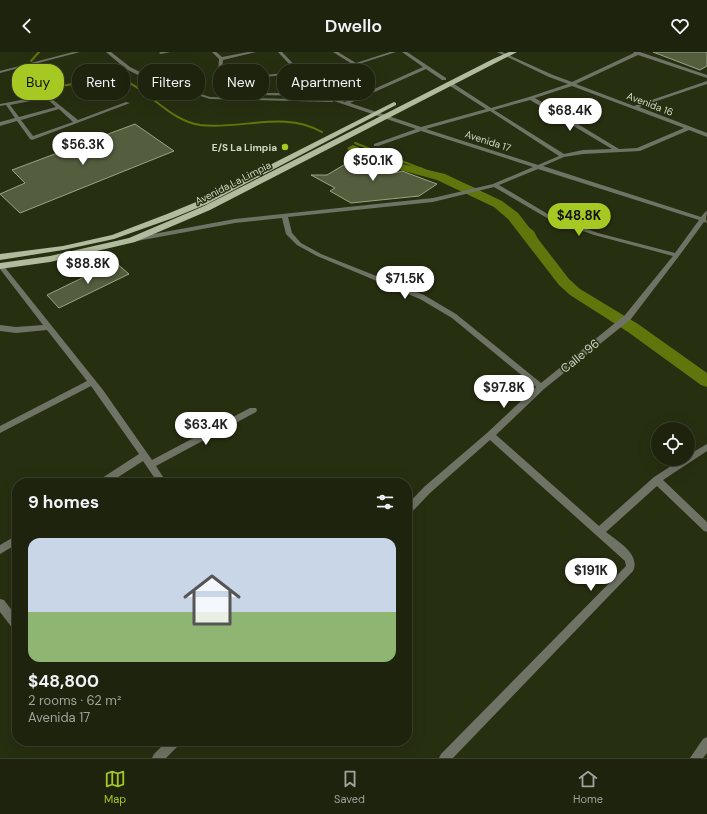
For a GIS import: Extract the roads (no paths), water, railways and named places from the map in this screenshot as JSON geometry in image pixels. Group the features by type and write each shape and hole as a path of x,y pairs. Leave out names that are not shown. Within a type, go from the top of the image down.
{"main road":[{"name":"Avenida La Limpia","path":"0,257 63,248 114,236 170,216 204,202 376,113 446,81 501,53 514,52"},
{"name":"Avenida La Limpia","path":"0,266 50,259 132,240 206,208 385,116 446,81"}],"street":[{"path":"0,72 78,52"},
{"path":"108,52 128,68 138,73"},
{"path":"161,53 168,52"},
{"path":"214,52 221,59 221,64"},
{"path":"221,59 254,52"},
{"name":"Avenida 17","path":"280,52 291,64"},
{"path":"335,52 355,64 394,52"},
{"path":"404,52 446,81 563,156"},
{"name":"Avenida 16","path":"501,53 572,84 707,135"},
{"path":"376,145 421,129 490,108 531,98 572,84 637,53 707,77"},
{"path":"346,104 426,66"},
{"path":"635,108 707,82"},
{"path":"0,105 47,96 77,122"},
{"path":"205,96 210,98 337,101"},
{"path":"531,98 618,151"},
{"name":"Avenida 17","path":"337,101 704,220"},
{"path":"7,104 32,138 128,103"},
{"path":"0,124 60,107"},
{"path":"132,240 235,221 433,200 495,185 563,156 583,152 638,150 689,128"},
{"path":"495,185 549,217 596,234 677,255"},
{"name":"Calle 96","path":"412,506 427,490 490,435 541,387 628,317 704,220 707,213"},
{"path":"284,215 289,234 299,244 319,255 422,297 454,316 541,387"},
{"path":"0,266 109,403 143,456 159,478"},
{"path":"0,328 16,330 49,327"},
{"path":"0,428 92,382"},
{"path":"150,465 252,410"},
{"path":"445,758 630,568 631,563 629,558 490,435"},
{"path":"599,532 657,480 707,447"},
{"path":"110,478 143,456"},
{"path":"657,480 707,528"},
{"path":"0,550 12,542"},
{"path":"0,604 12,619"},
{"path":"696,758 707,743"},
{"path":"158,758 170,746"}],"waterway":[{"path":"31,61 39,52"},
{"path":"64,85 73,84 89,77 99,75 112,76 135,86 166,109 188,122 200,125 215,126 278,121 293,122 322,132"},
{"path":"355,143 422,169"},
{"path":"353,148 394,165 441,177 498,204 513,216 564,282 575,292 633,328 707,381"},
{"path":"419,168 477,190 533,232 555,278 618,318"},
{"path":"617,317 707,375"}],"place":[{"name":"E/S La Limpia","path":"285,147"}]}
